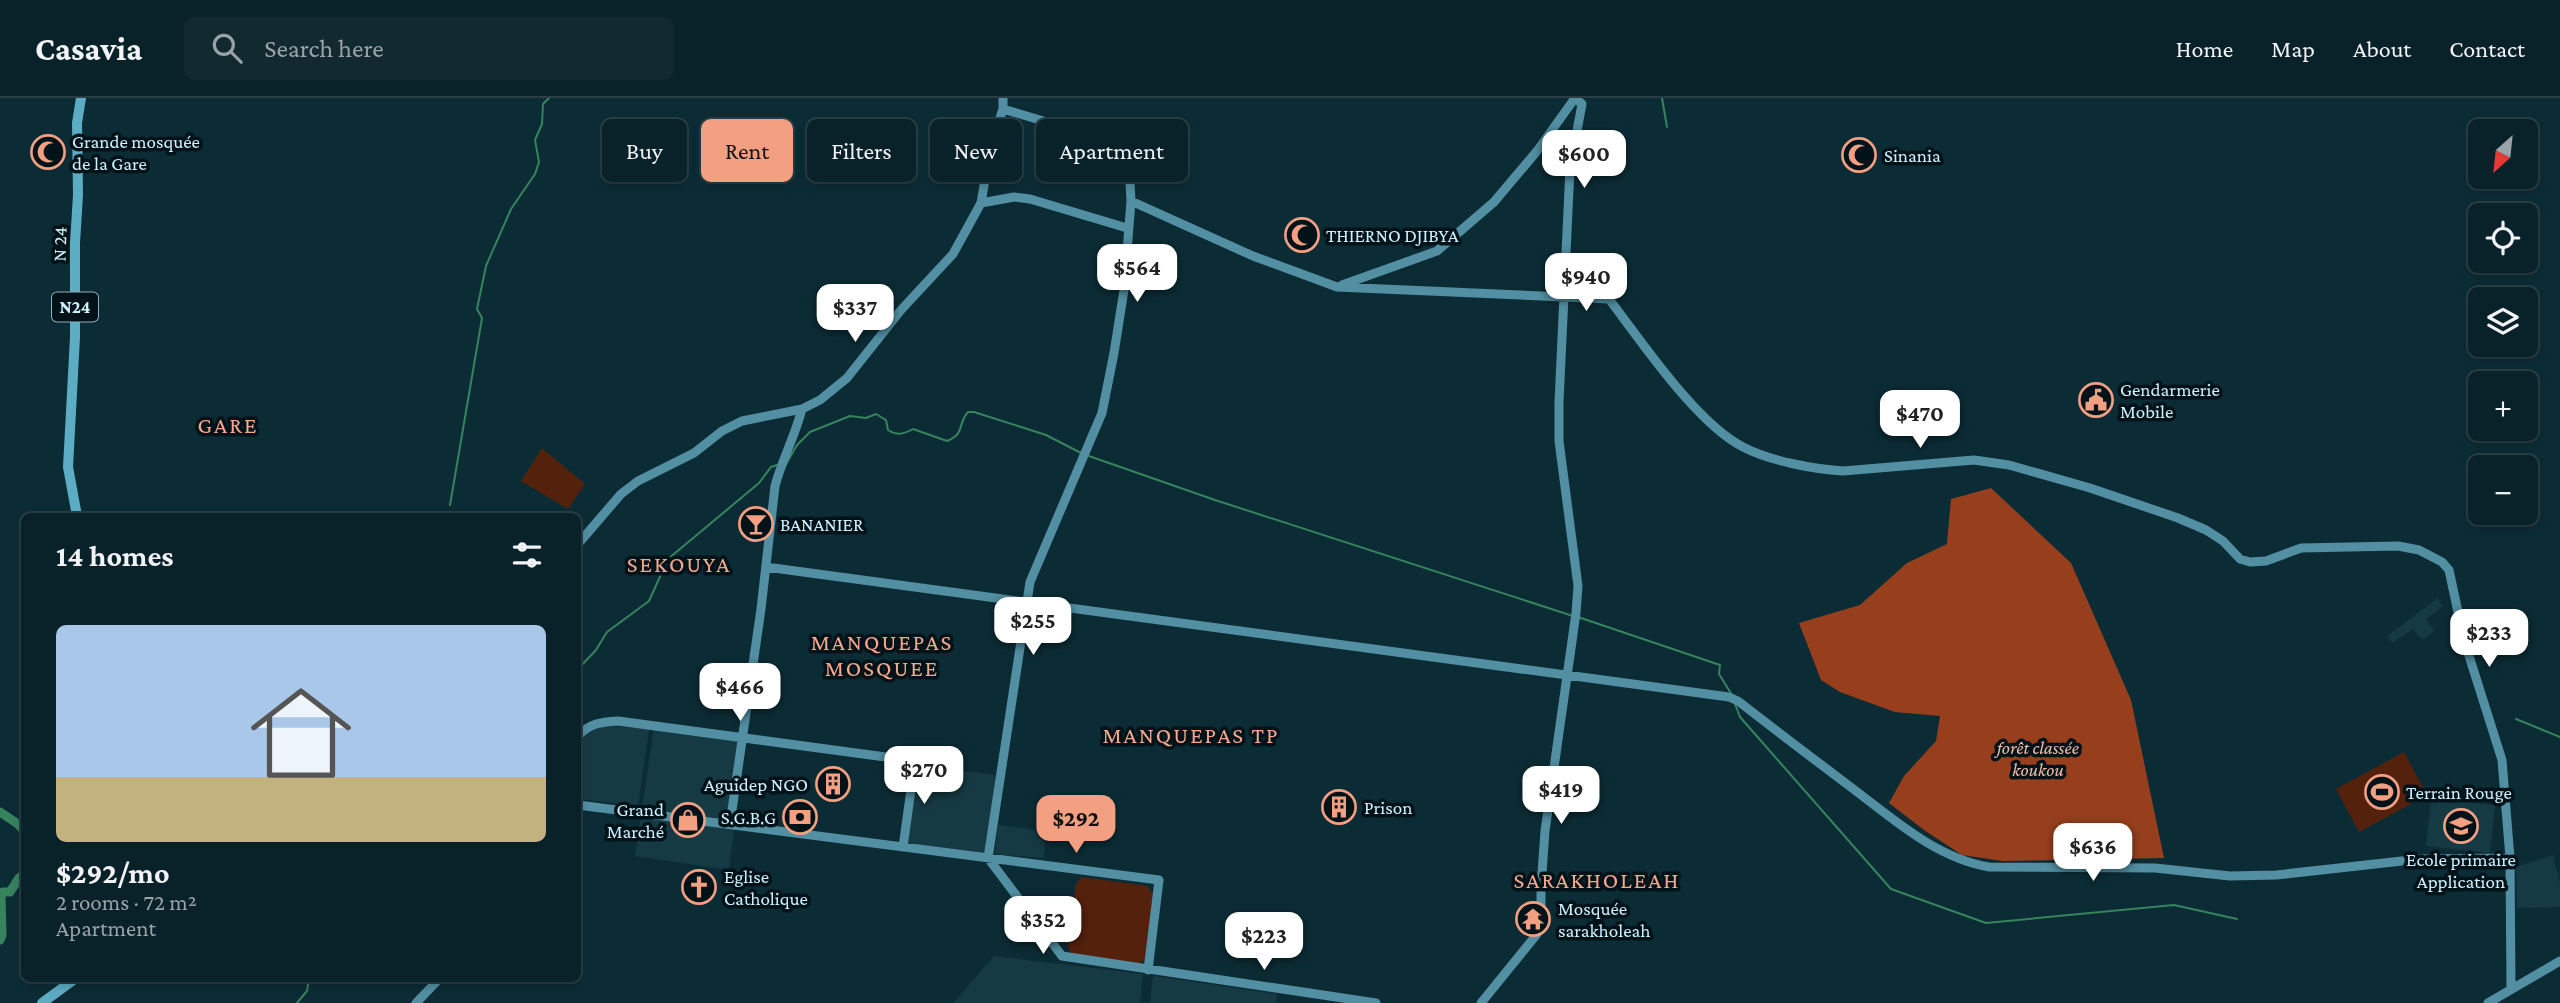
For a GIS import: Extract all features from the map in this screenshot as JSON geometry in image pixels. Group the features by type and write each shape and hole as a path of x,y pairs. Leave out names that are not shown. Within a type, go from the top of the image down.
{"main road":[{"name":"N 24","path":"76,513 68,467 74,350 77,123 81,98"},
{"path":"41,1003 70,982"}],"street":[{"path":"581,541 621,494 638,481 694,453 722,431 742,421 802,409 820,400 846,378 901,310 953,254 981,203 991,145 1003,109 1003,98"},
{"path":"1336,287 1437,251 1494,202 1537,151 1575,98 1582,104 1570,169 1559,402 1559,441 1578,586 1575,616 1545,831 1541,912 1536,934 1481,1003"},
{"path":"1003,109 1128,146 1131,201 1124,290 1101,413 1030,582 988,858 1062,956 1376,1003"},
{"path":"981,203 1014,197 1030,199 1127,228"},
{"path":"1131,201 1253,256 1336,287 1609,299 1704,416 1723,435 1753,452 1821,470 1843,471 1974,460 2009,465 2178,517 2206,530 2223,541 2240,559 2250,562 2266,561 2301,548 2398,546 2432,555 2449,570 2464,640 2502,760 2510,858 2511,989"},
{"path":"730,824 763,595 775,486 802,409"},
{"path":"766,567 1566,674 1733,699 1903,827 1949,856 1970,864 1989,867 2155,868 2230,876 2276,875 2420,859 2510,858"},
{"path":"581,733 586,727 599,722 618,721 915,761 903,846"},
{"path":"581,805 1159,880 1148,970"},
{"path":"2488,1003 2560,961"},
{"path":"416,1003 436,982"}],"shaded area":[{"path":"542,448 585,484 568,509 521,481"},
{"path":"2438,598 2443,606 2426,619 2434,631 2422,640 2413,629 2392,643 2387,636"},
{"path":"597,725 649,729 638,806 581,799 581,740"},
{"name":"Grand Marché","path":"654,728 746,739 729,870 635,856"},
{"name":"Terrain Rouge","path":"2404,752 2427,795 2359,832 2336,789"},
{"path":"917,765 996,775 986,854 906,843"},
{"name":"Ecole primaire Application","path":"2431,799 2495,805 2490,853 2426,846"},
{"path":"998,825 1046,831 1044,858 995,854"},
{"path":"2553,855 2560,884 2560,907 2517,908 2516,867"},
{"path":"1082,877 1147,886 1153,894 1145,959 1139,964 1072,954 1068,948 1076,884"},
{"path":"994,956 1143,974 1140,1003 953,1003"},
{"path":"1153,976 1277,994 1276,1003 1150,1003"}],"green space":[{"name":"forêt classée koukou","path":"1991,488 2071,563 2131,700 2164,858 2003,861 1962,855 1889,803 1904,776 1936,741 1940,716 1895,712 1840,692 1821,680 1799,623 1860,605 1907,563 1947,544 1951,499"}],"waterway":[{"path":"450,505 482,318 477,309 486,266 511,209 535,174 539,162 535,140 542,124 543,104 549,98"},
{"path":"1662,98 1667,127"},
{"path":"785,466 797,445 810,432 850,416 866,418 876,414 886,420 891,432 900,434 913,429 947,441 957,435 968,412 974,412 1046,435 1081,453"},
{"path":"1086,455 1215,500 1573,616"},
{"path":"581,666 596,650 607,632 649,601 668,559 759,483 771,467 777,465"},
{"path":"1578,617 1720,665 1719,674 1732,695"},
{"path":"1735,704 1740,717 1891,889 1986,923 2174,905 2237,919"},
{"path":"2516,719 2560,737"},
{"path":"0,812 21,828"},
{"path":"0,940 1,895 3,892 10,892 21,876"},
{"path":"297,1003 307,991 308,982"}],"place":[{"name":"Grande mosquée de la Gare","path":"48,152"},
{"name":"Sinania","path":"1859,155"},
{"name":"THIERNO DJIBYA","path":"1302,235"},
{"name":"Gendarmerie Mobile","path":"2096,400"},
{"name":"BANANIER","path":"756,524"},
{"name":"Aguidep NGO","path":"833,784"},
{"name":"Terrain Rouge","path":"2382,792"},
{"name":"Prison","path":"1339,807"},
{"name":"S.G.B.G","path":"800,817"},
{"name":"Grand Marché","path":"688,820"},
{"name":"Ecole primaire Application","path":"2461,826"},
{"name":"Eglise Catholique","path":"699,887"},
{"name":"Mosquée sarakholeah","path":"1533,919"}],"district":[{"name":"GARE","path":"228,425"},
{"name":"SEKOUYA","path":"679,564"},
{"name":"MANQUEPAS MOSQUEE","path":"882,655"},
{"name":"MANQUEPAS TP","path":"1191,735"},
{"name":"SARAKHOLEAH","path":"1597,880"}]}
